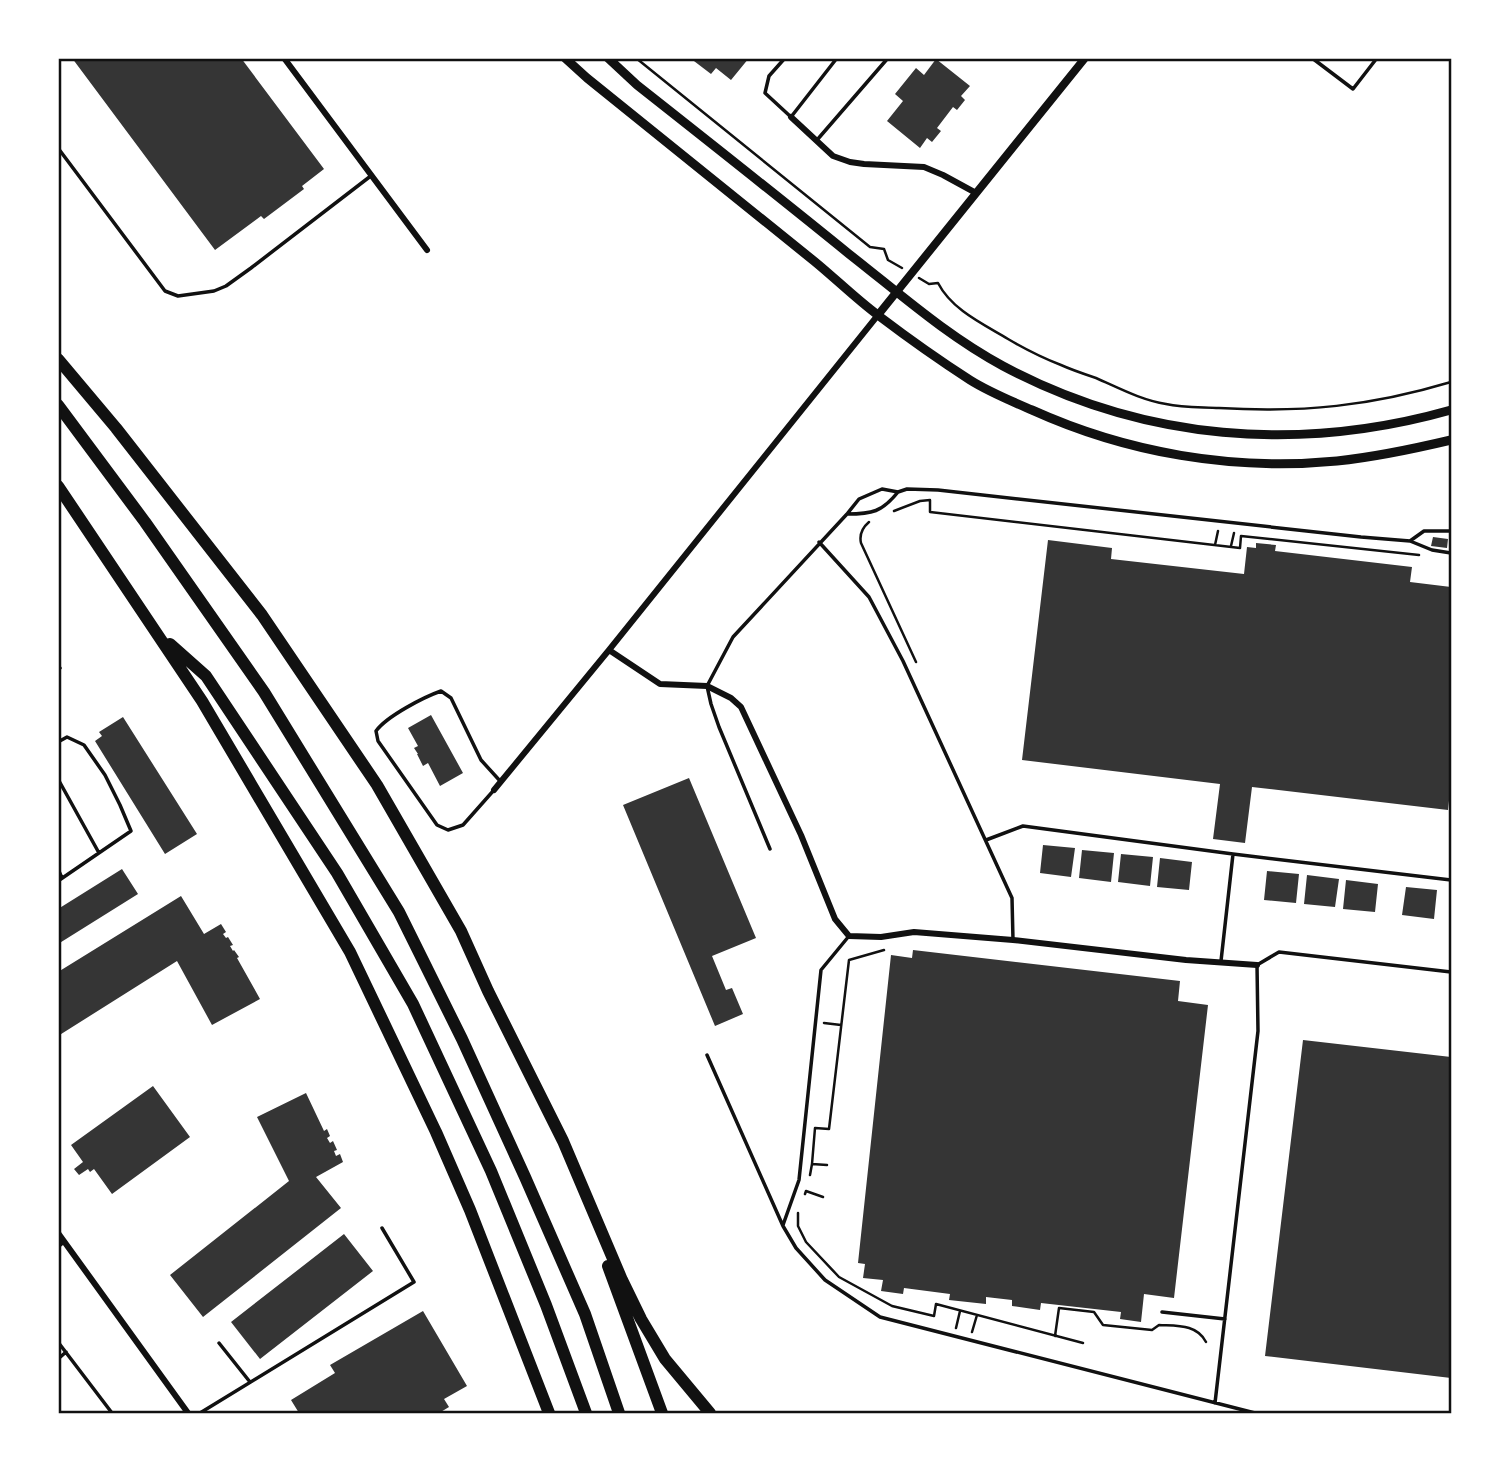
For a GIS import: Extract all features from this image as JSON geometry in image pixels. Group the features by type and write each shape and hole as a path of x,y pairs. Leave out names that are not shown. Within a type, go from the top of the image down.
{"highway":[{"path":"58,359 116,428 262,615 377,785 461,931 563,1141 641,1319 665,1359 710,1413"},
{"path":"58,405 145,522 264,692 398,912 462,1039 525,1177 585,1314 619,1413"},
{"path":"58,486 202,701 350,952 470,1210 549,1413"},
{"path":"159,635 206,676 337,873 413,1004 491,1171 546,1305 586,1413"},
{"path":"563,1141 662,1413"},
{"path":"536,1378 542,1413"}],"main road":[{"path":"565,58 878,315 972,381 1061,424 1138,447 1193,457 1270,464 1361,458 1451,440"},
{"path":"608,58 637,85 942,328 1004,366 1087,404 1212,433 1255,436 1369,428 1451,410"}],"street":[{"path":"285,58 427,250"},
{"path":"495,790 1085,58"},
{"path":"791,117 833,156 850,162 924,167 976,193"},
{"path":"609,650 660,684 707,686 732,698 741,707 801,835 835,919 849,936 881,937 914,932 1258,965"},
{"path":"58,1233 188,1413"}],"lane":[{"path":"785,58 769,76 765,93 791,117 837,58"},
{"path":"817,141 888,58"},
{"path":"1312,58 1353,89 1377,58"},
{"path":"58,148 165,291 178,296 214,291 226,286 372,176"},
{"path":"770,849 710,704 707,686 733,637 859,499 872,493 882,489 898,492 907,489 938,490 1410,541 1432,550 1451,553"},
{"path":"847,514 866,514 879,509 888,505 898,492"},
{"path":"1410,541 1424,531 1451,531"},
{"path":"820,542 869,597 903,661 1012,898 1013,940"},
{"path":"495,790 463,825 449,830 437,825 379,741 376,731 382,723 430,695 442,691 451,698 481,760 501,782"},
{"path":"58,742 67,737 84,744 105,775 131,831 60,879 58,869"},
{"path":"58,779 99,853"},
{"path":"986,840 1023,826 1451,880"},
{"path":"1221,961 1233,854"},
{"path":"783,1226 799,1180 821,970 849,936"},
{"path":"1215,1403 1258,1031 1258,965 1279,952 1451,972"},
{"path":"707,1055 783,1226 796,1248 825,1280 880,1317 1255,1413"},
{"path":"200,1413 414,1283 382,1228"},
{"path":"58,1247 64,1242"},
{"path":"1162,1312 1225,1319"},
{"path":"58,1342 112,1413"},
{"path":"219,1343 250,1382"},
{"path":"58,1359 66,1352"}],"path":[{"path":"636,58 870,247 884,249 888,260 929,284 938,284 944,295 971,317 1058,365 1167,405 1257,410 1365,403 1451,382"},
{"path":"886,514 930,500 930,512 1240,548 1241,536 1419,555"},
{"path":"877,518 867,523 862,530 861,543 916,662"},
{"path":"1215,545 1220,522"},
{"path":"1231,546 1236,523"},
{"path":"809,1178 816,1128 830,1129 849,960 884,950"},
{"path":"816,1022 841,1025"},
{"path":"812,1164 827,1165"},
{"path":"802,1202 806,1191 823,1197"},
{"path":"798,1212 797,1226 806,1242 839,1277 892,1306 933,1316 936,1304 952,1306 960,1311 1083,1343"},
{"path":"1055,1336 1059,1308 1094,1312 1103,1325 1152,1330 1159,1325 1188,1327 1202,1334 1206,1342"},
{"path":"954,1336 960,1311"},
{"path":"971,1340 977,1315"}],"building":[{"path":"72,58 241,58 324,169 302,186 304,189 264,219 261,216 215,250"},
{"path":"690,58 749,58 731,80 716,68 711,74"},
{"path":"936,59 970,86 961,96 965,100 957,110 953,107 937,128 941,131 932,142 927,138 920,148 887,121 903,101 895,94 916,68 924,75"},
{"path":"1433,537 1448,539 1447,548 1431,546"},
{"path":"1048,540 1112,548 1111,559 1244,574 1247,547 1256,548 1256,543 1276,545 1275,551 1412,567 1410,582 1451,587 1451,782 1448,810 1252,787 1245,843 1213,839 1220,784 1022,760"},
{"path":"431,715 463,773 440,786 428,763 423,766 414,748 418,746 408,728"},
{"path":"123,717 197,834 165,854 95,741 102,736 99,732"},
{"path":"689,778 756,938 712,956 726,990 732,988 743,1014 715,1026 623,805"},
{"path":"1043,845 1075,848 1071,877 1040,873"},
{"path":"1082,850 1114,853 1111,882 1079,878"},
{"path":"1121,854 1153,857 1150,886 1118,882"},
{"path":"1160,858 1192,862 1189,890 1157,887"},
{"path":"122,869 138,894 58,944 58,909"},
{"path":"1267,871 1299,874 1296,903 1264,900"},
{"path":"1307,875 1339,879 1335,907 1304,904"},
{"path":"1346,880 1378,884 1375,912 1343,909"},
{"path":"1406,887 1437,890 1434,919 1402,915"},
{"path":"181,896 204,934 221,924 226,932 223,934 233,945 230,946 239,957 237,958 260,999 212,1025 177,961 58,1036 58,972"},
{"path":"913,950 1180,981 1178,1001 1208,1005 1174,1298 1144,1294 1141,1322 1120,1319 1121,1312 1041,1303 1040,1310 1012,1306 1012,1300 986,1297 986,1304 949,1300 950,1294 904,1288 903,1294 881,1291 883,1280 863,1278 865,1264 858,1263 891,955 912,958"},
{"path":"1303,1040 1451,1057 1451,1378 1265,1356"},
{"path":"153,1086 190,1137 112,1194 94,1169 90,1172 88,1169 79,1175 74,1169 83,1162 71,1145"},
{"path":"306,1093 324,1131 327,1129 330,1136 327,1138 330,1143 333,1141 337,1150 334,1151 336,1156 340,1154 343,1162 316,1177 341,1208 203,1317 170,1275 289,1181 257,1117"},
{"path":"344,1234 373,1271 260,1359 231,1322"},
{"path":"423,1311 467,1386 444,1399 449,1407 439,1413 299,1413 291,1400 335,1373 330,1365"}]}
